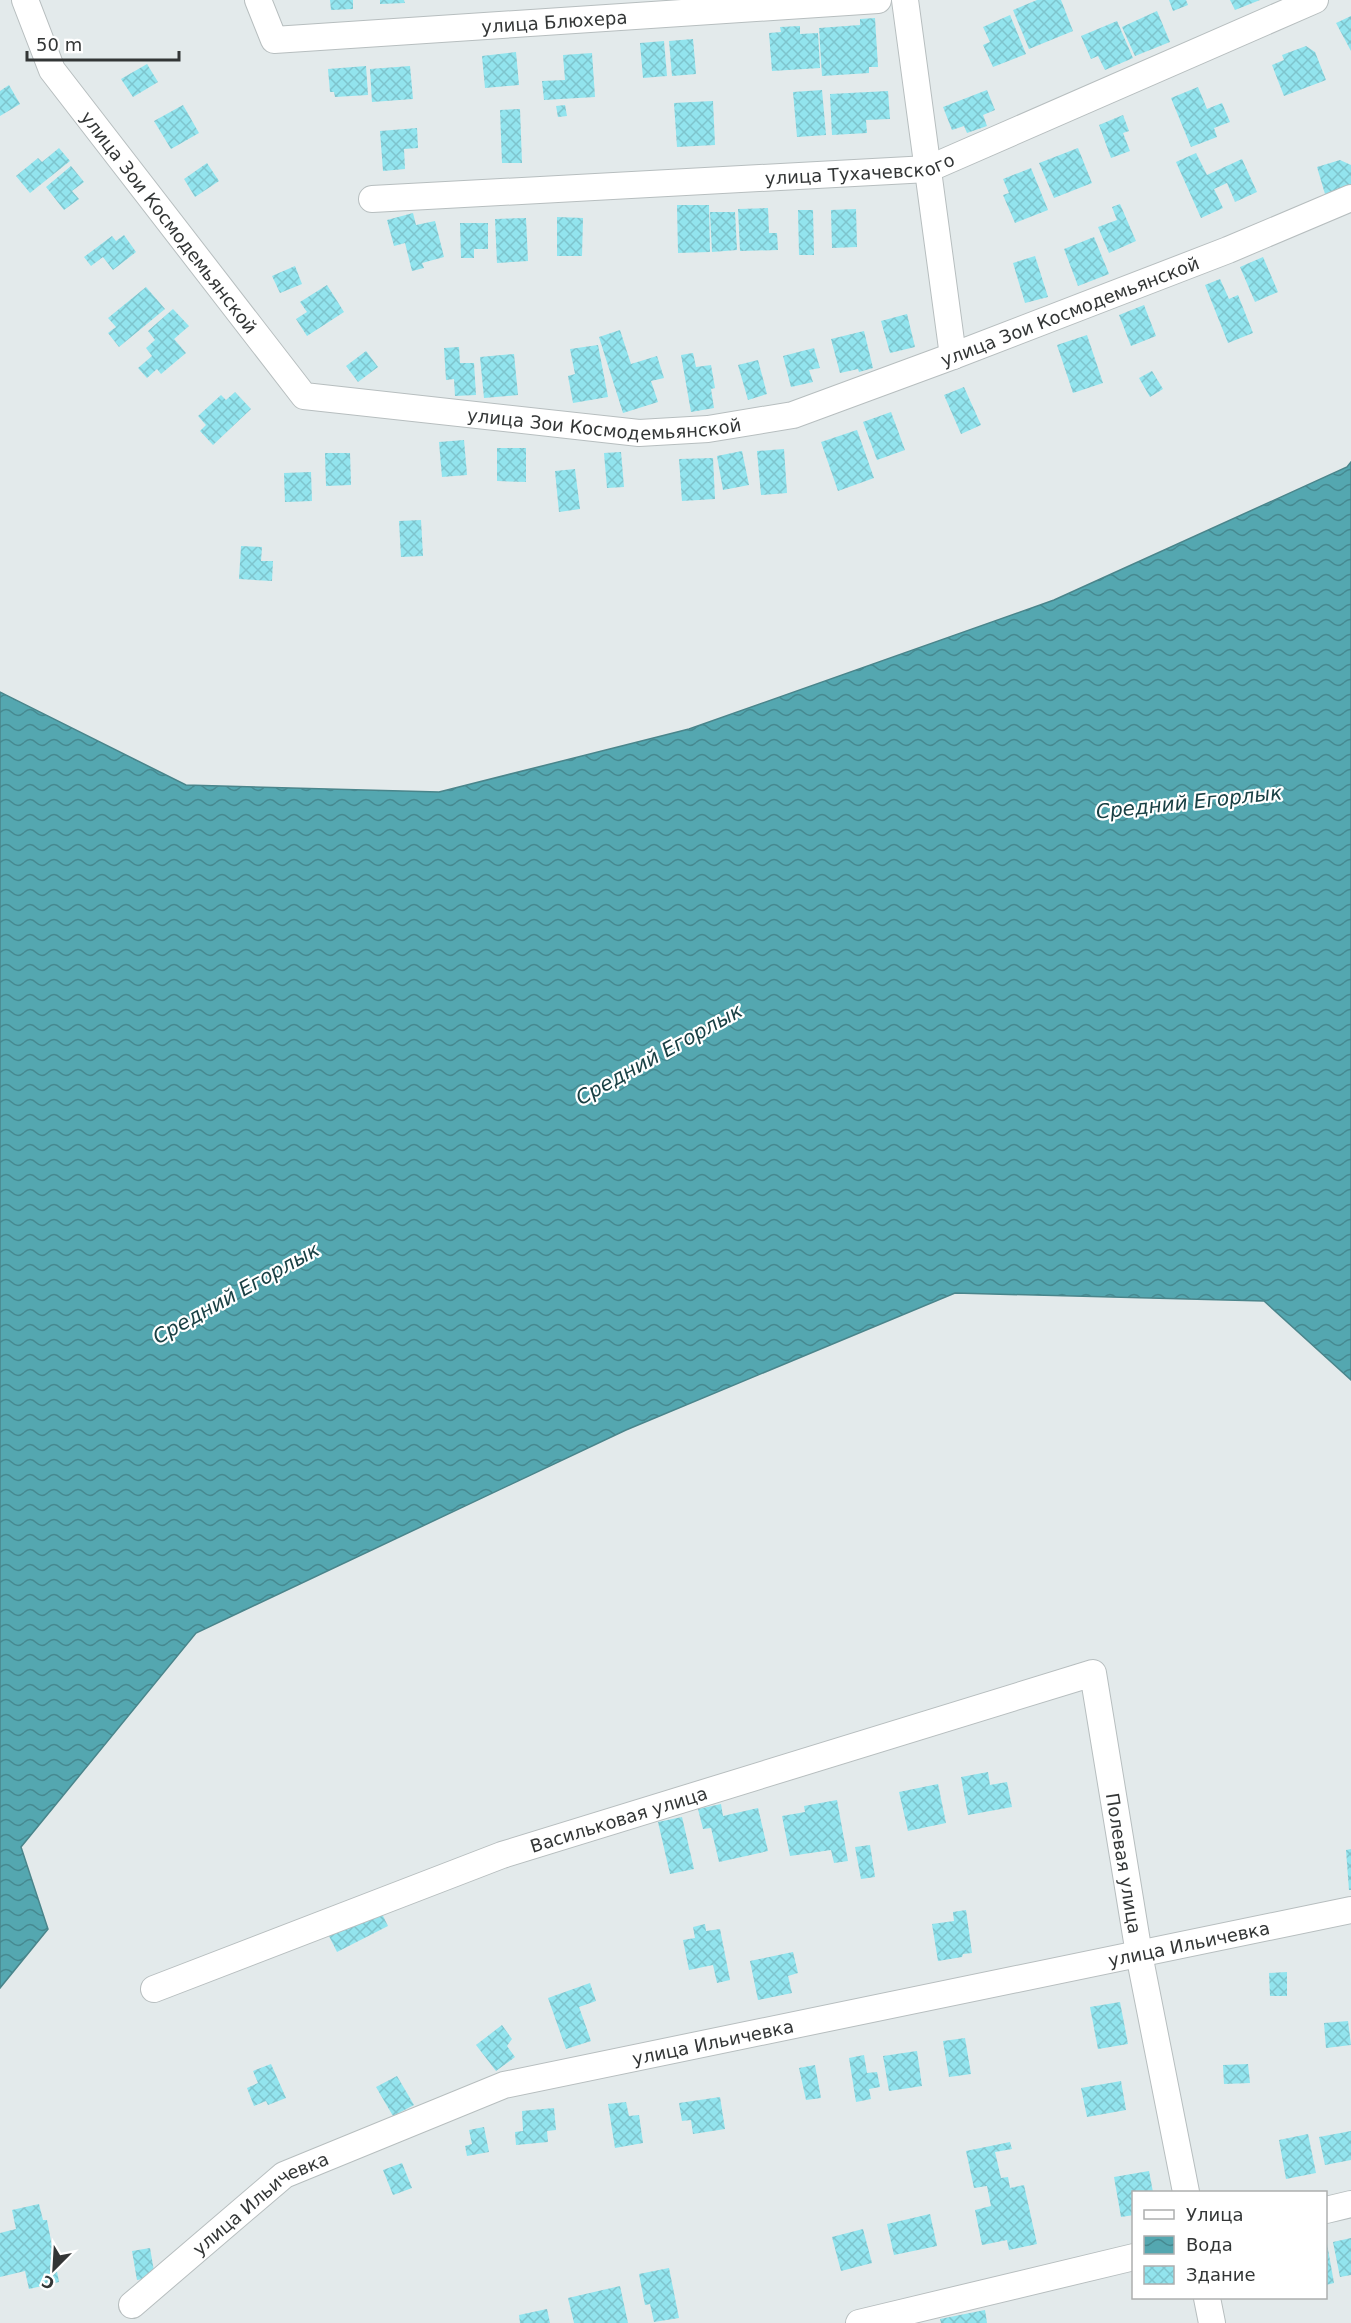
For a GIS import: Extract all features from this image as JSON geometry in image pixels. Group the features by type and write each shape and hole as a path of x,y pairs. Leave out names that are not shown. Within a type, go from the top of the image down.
{"street":[{"name":"улица Зои Космодемьянской","path":"25,0 52,70 304,396 639,433 708,429 793,415 1228,250 1351,198"},
{"name":"улица Блюхера","path":"258,0 274,40 878,0"},
{"path":"905,0 953,356"},
{"name":"улица Тухачевского","path":"372,199 928,169 1315,0"},
{"name":"Полевая улица","path":"1093,1673 1138,1954 1186,2191"},
{"name":"Васильковая улица","path":"154,1989 502,1855 1093,1673"},
{"name":"улица Ильичевка","path":"132,2305 284,2175 504,2085 1351,1910"},
{"path":"1327,2210 1351,2204"},
{"path":"859,2323 1132,2257"},
{"path":"1207,2299 1212,2323"}],"water":[{"name":"Средний Егорлык","path":"1351,462 1351,1380 1264,1301 955,1293 626,1430 196,1633 21,1847 48,1929 0,1988 0,692 186,785 439,792 689,729 1054,600 1347,467"}],"building":[{"path":"330,0 353,0 353,9 331,10"},
{"path":"380,0 404,0 405,3 380,4"},
{"path":"1037,0 1061,0 1073,31 1029,49 1013,10"},
{"path":"1169,0 1186,0 1188,5 1173,11"},
{"path":"1230,0 1260,0 1235,10"},
{"path":"1157,11 1170,42 1135,56 1122,27"},
{"path":"1010,15 1026,54 993,67 983,45 990,42 983,27"},
{"path":"1351,16 1351,51 1336,23"},
{"path":"875,18 878,67 869,67 869,73 822,76 819,28 860,25 860,19"},
{"path":"1117,21 1133,58 1105,70 1098,56 1091,59 1081,36"},
{"path":"800,26 800,34 818,33 820,68 772,71 769,33 781,32 780,27"},
{"path":"693,39 696,74 672,76 669,41"},
{"path":"664,41 667,76 643,78 640,43"},
{"path":"1306,46 1315,52 1326,80 1284,96 1272,65 1284,60 1282,55"},
{"path":"516,52 519,85 485,88 482,56"},
{"path":"592,53 595,97 544,100 542,81 565,80 563,55"},
{"path":"147,64 158,82 133,97 121,79"},
{"path":"366,66 368,95 335,97 334,92 330,92 328,69"},
{"path":"410,66 413,99 372,102 370,69"},
{"path":"9,85 20,104 0,116 0,91"},
{"path":"1198,87 1207,109 1222,103 1230,122 1214,128 1217,137 1191,147 1171,98"},
{"path":"822,90 826,135 797,137 793,92"},
{"path":"987,90 995,110 983,115 987,126 967,133 964,126 952,130 943,107"},
{"path":"888,91 890,119 866,120 867,133 832,135 830,94"},
{"path":"713,101 715,145 677,147 674,103"},
{"path":"183,105 199,133 171,149 154,121"},
{"path":"565,105 567,116 558,117 556,106"},
{"path":"520,109 522,163 502,163 500,110"},
{"path":"1123,115 1129,131 1123,133 1130,151 1111,158 1099,125"},
{"path":"417,128 418,148 404,149 405,169 383,171 380,131"},
{"path":"59,148 70,161 30,193 16,176 38,158 42,162"},
{"path":"1078,148 1092,183 1054,198 1039,163"},
{"path":"1196,153 1207,175 1242,159 1257,192 1235,202 1227,183 1214,189 1223,208 1201,218 1176,162"},
{"path":"1340,160 1351,165 1351,187 1325,194 1317,167"},
{"path":"207,163 219,181 195,197 184,179"},
{"path":"71,166 84,182 72,191 79,199 64,210 46,187"},
{"path":"1031,168 1048,210 1015,223 1003,195 1009,193 1003,179"},
{"path":"1120,204 1136,241 1109,253 1098,227 1117,220 1112,207"},
{"path":"677,205 709,205 710,252 678,253"},
{"path":"768,208 769,233 777,233 778,250 740,251 738,209"},
{"path":"856,209 857,247 832,248 831,210"},
{"path":"798,210 813,210 814,255 799,255"},
{"path":"710,212 735,212 737,250 712,252"},
{"path":"413,213 416,225 435,221 444,257 422,263 424,268 412,271 405,243 394,246 387,220"},
{"path":"557,217 583,218 582,256 557,256"},
{"path":"526,218 528,261 497,263 495,219"},
{"path":"460,223 488,223 488,249 474,249 474,258 461,258"},
{"path":"124,235 136,252 113,270 103,257 91,266 84,257 112,236 116,241"},
{"path":"1094,237 1109,274 1078,286 1064,249"},
{"path":"1035,256 1048,297 1025,303 1013,263"},
{"path":"1263,257 1278,292 1255,302 1240,267"},
{"path":"295,266 302,284 280,293 272,276"},
{"path":"1220,279 1229,299 1238,295 1253,333 1228,343 1205,285"},
{"path":"327,285 344,312 307,336 296,319 307,312 300,302"},
{"path":"146,287 165,309 119,347 108,333 116,327 108,318"},
{"path":"1144,305 1156,336 1131,346 1119,315"},
{"path":"173,309 189,326 174,339 186,353 161,374 157,369 147,378 138,368 152,356 146,348 155,340 148,331"},
{"path":"907,314 915,347 890,353 881,321"},
{"path":"620,330 631,364 657,356 664,378 651,381 658,402 623,413 599,337"},
{"path":"864,331 873,368 859,372 858,369 840,373 831,339"},
{"path":"1087,335 1103,383 1073,393 1057,345"},
{"path":"598,345 608,397 573,403 568,376 575,374 570,349"},
{"path":"459,347 460,363 474,363 476,395 455,396 454,379 446,380 444,348"},
{"path":"814,348 820,368 809,370 813,382 791,387 783,356"},
{"path":"366,351 378,367 358,382 346,366"},
{"path":"693,353 696,367 711,365 715,388 711,389 714,408 691,412 681,355"},
{"path":"514,354 518,395 484,398 480,357"},
{"path":"758,360 767,394 748,400 738,365"},
{"path":"1152,371 1163,389 1150,397 1139,378"},
{"path":"964,387 981,425 961,434 944,395"},
{"path":"235,392 251,409 213,445 200,431 206,425 198,416 221,395 226,400"},
{"path":"891,412 905,450 877,460 863,422"},
{"path":"857,430 874,478 838,491 821,442"},
{"path":"464,440 467,475 442,477 439,442"},
{"path":"497,448 526,448 526,482 497,481"},
{"path":"784,449 787,493 761,495 757,451"},
{"path":"742,451 749,485 723,490 717,456"},
{"path":"621,452 624,487 607,488 604,453"},
{"path":"325,453 350,453 351,485 326,486"},
{"path":"713,458 715,499 682,501 679,459"},
{"path":"575,469 580,509 559,512 555,471"},
{"path":"311,472 312,501 285,502 284,473"},
{"path":"421,520 423,556 401,557 399,521"},
{"path":"241,546 262,547 261,561 273,561 272,581 239,579"},
{"path":"988,1772 990,1785 1007,1782 1012,1807 968,1815 961,1777"},
{"path":"938,1784 946,1823 908,1831 899,1792"},
{"path":"837,1800 848,1861 834,1863 831,1850 790,1856 782,1816 805,1812 804,1806"},
{"path":"721,1804 723,1816 758,1808 768,1851 719,1862 711,1828 703,1829 698,1809"},
{"path":"682,1817 694,1869 670,1874 658,1822"},
{"path":"870,1845 875,1877 861,1879 855,1847"},
{"path":"1351,1849 1351,1890 1349,1890 1346,1850"},
{"path":"380,1910 388,1926 337,1952 329,1936"},
{"path":"966,1910 972,1953 938,1961 932,1924 954,1921 953,1912"},
{"path":"705,1924 706,1931 720,1929 730,1980 717,1983 713,1965 689,1970 683,1940 695,1938 693,1927"},
{"path":"793,1952 798,1973 788,1976 792,1993 758,2000 750,1961"},
{"path":"1287,1972 1287,1996 1270,1996 1269,1973"},
{"path":"590,1983 596,2001 579,2007 591,2041 566,2049 548,1998"},
{"path":"1120,2002 1128,2044 1098,2049 1090,2007"},
{"path":"1348,2021 1351,2045 1326,2048 1324,2023"},
{"path":"502,2025 512,2039 507,2046 515,2057 496,2071 476,2045"},
{"path":"965,2038 971,2074 949,2077 943,2041"},
{"path":"917,2051 922,2086 889,2091 883,2056"},
{"path":"864,2055 867,2073 877,2072 880,2087 869,2089 871,2099 856,2102 849,2058"},
{"path":"271,2064 286,2098 268,2105 266,2101 254,2106 247,2088 258,2083 253,2071"},
{"path":"1248,2064 1250,2083 1224,2084 1223,2065"},
{"path":"815,2065 821,2098 806,2100 799,2068"},
{"path":"397,2076 414,2105 393,2116 376,2087"},
{"path":"1121,2081 1126,2110 1087,2117 1081,2088"},
{"path":"720,2097 725,2129 693,2134 691,2120 682,2121 679,2103"},
{"path":"626,2102 629,2116 639,2115 643,2143 615,2148 608,2104"},
{"path":"554,2108 556,2130 547,2131 548,2142 516,2145 515,2132 523,2131 522,2111"},
{"path":"484,2127 489,2152 467,2156 465,2146 472,2144 469,2130"},
{"path":"1351,2131 1351,2160 1325,2165 1319,2137"},
{"path":"1308,2134 1316,2173 1286,2179 1279,2140"},
{"path":"1010,2142 1012,2149 995,2152 1001,2178 1008,2177 1010,2188 1024,2185 1037,2244 1009,2250 1007,2240 982,2245 975,2210 991,2206 987,2186 974,2188 966,2151"},
{"path":"402,2163 412,2188 393,2195 383,2170"},
{"path":"1149,2171 1153,2191 1132,2191 1132,2215 1121,2217 1114,2177"},
{"path":"39,2204 43,2220 47,2220 59,2282 29,2289 25,2271 0,2277 0,2233 16,2229 12,2210"},
{"path":"930,2214 937,2246 894,2255 887,2224"},
{"path":"863,2229 872,2263 841,2271 832,2237"},
{"path":"1351,2238 1351,2275 1340,2277 1333,2242"},
{"path":"1327,2244 1334,2283 1327,2285"},
{"path":"150,2248 155,2277 137,2280 132,2251"},
{"path":"669,2268 679,2318 654,2322 650,2304 645,2305 639,2274"},
{"path":"620,2286 628,2323 574,2323 568,2298"},
{"path":"547,2309 550,2323 520,2323 519,2315"},
{"path":"985,2310 987,2323 941,2323 940,2319"}]}
